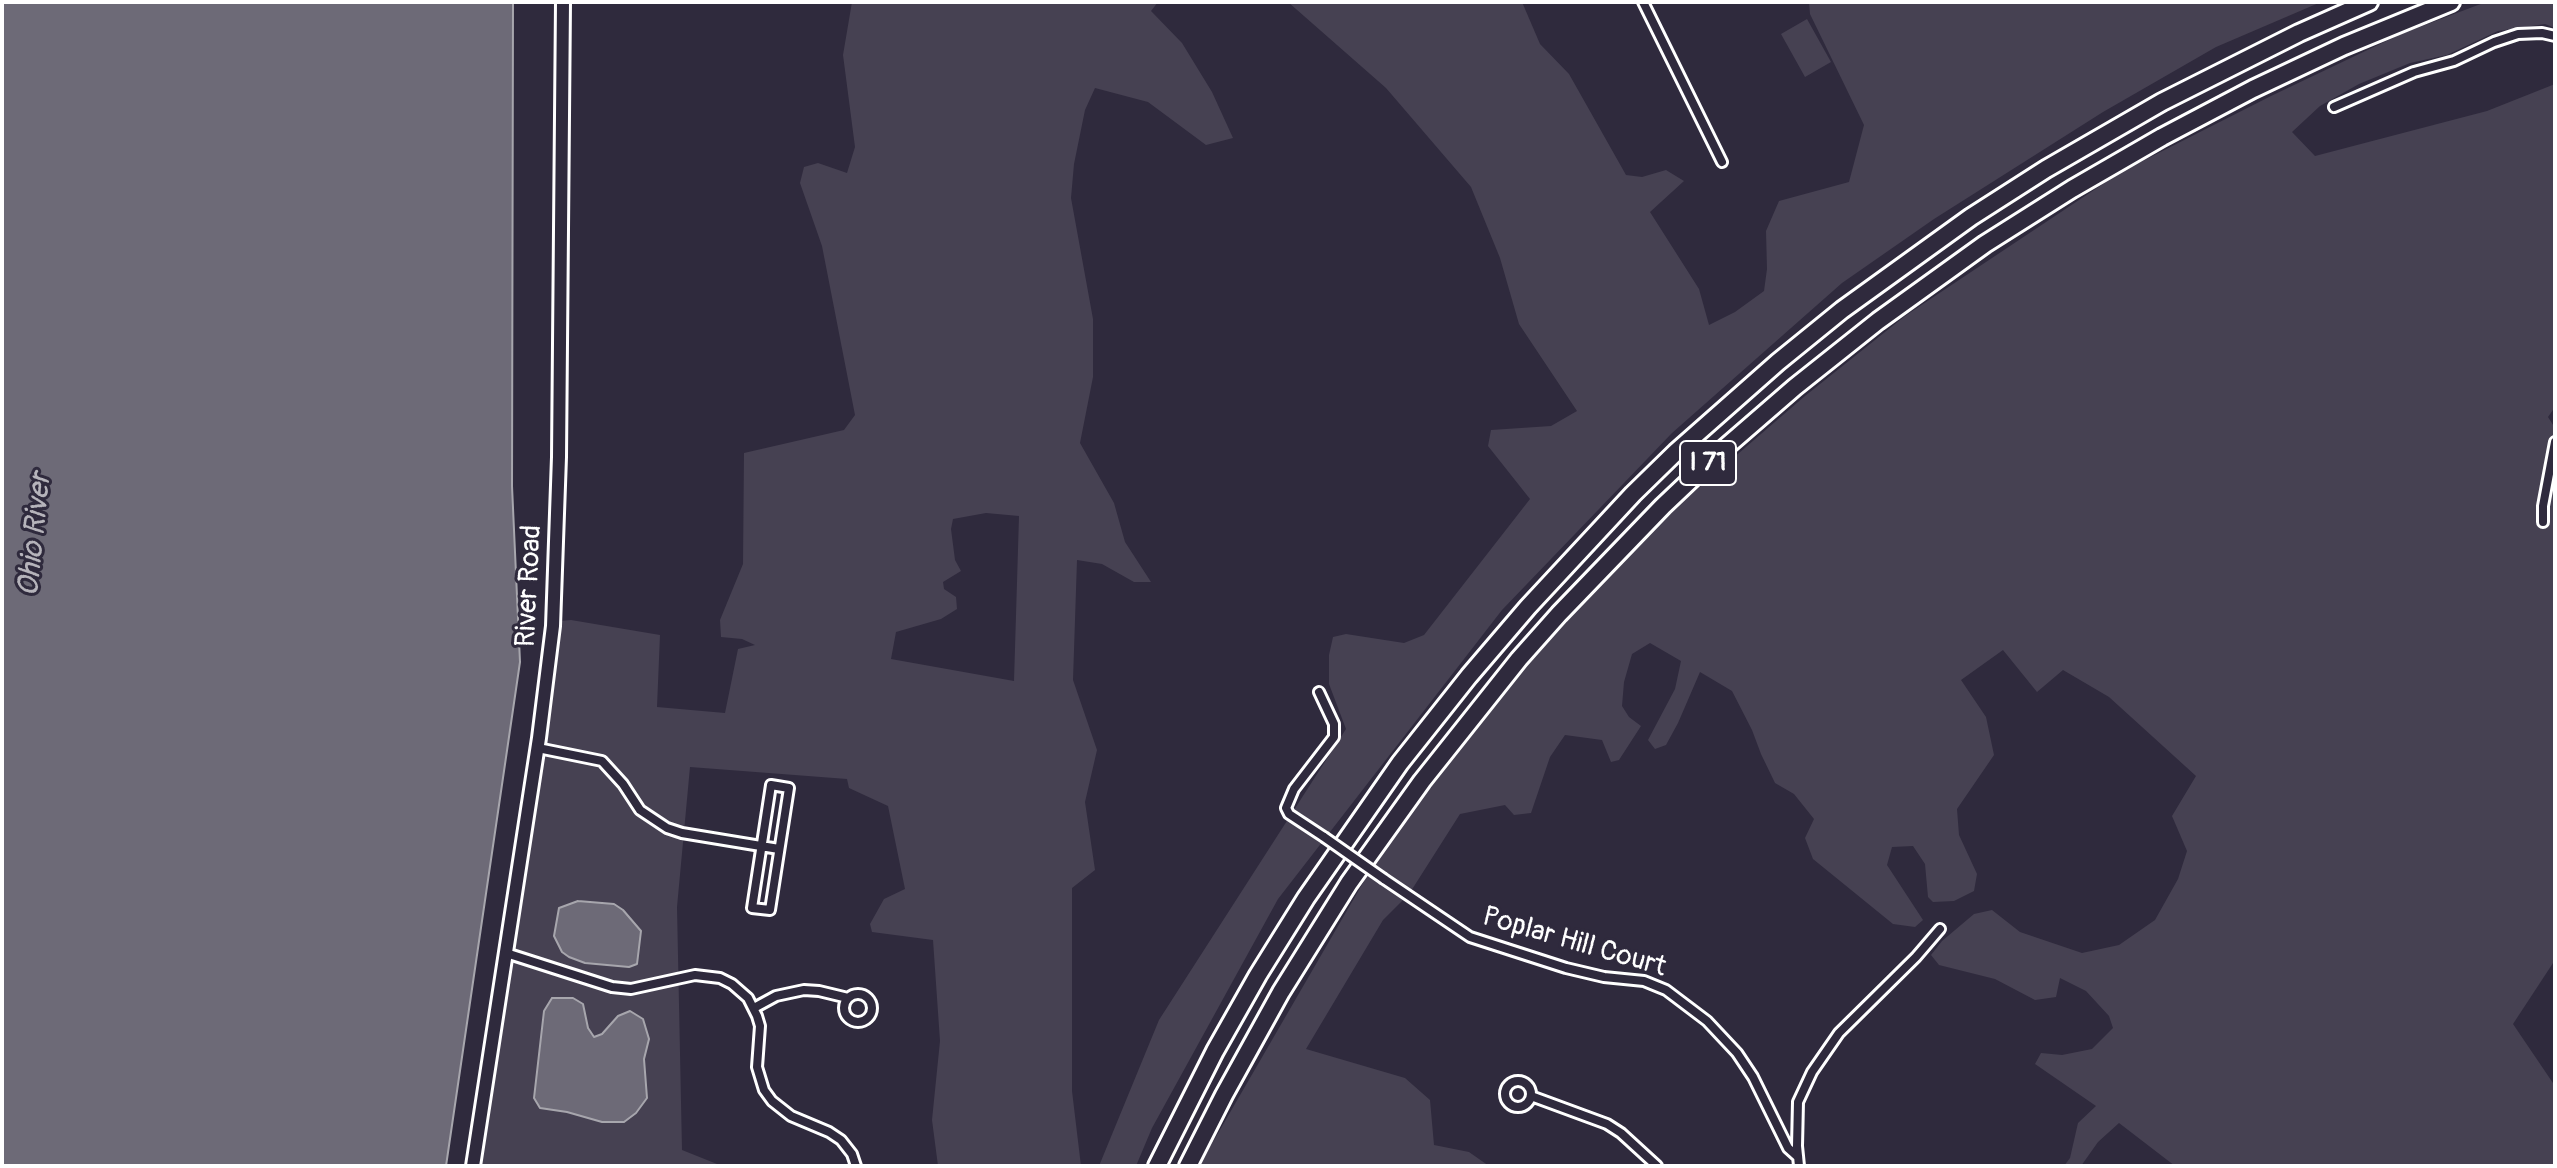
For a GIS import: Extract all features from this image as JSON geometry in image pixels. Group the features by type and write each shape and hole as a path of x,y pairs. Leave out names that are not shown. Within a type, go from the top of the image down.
{"highway":[{"name":"I 71","path":"1157,1166 1209,1062 1258,975 1306,898 1400,763 1528,607 1676,452 1778,362 1896,269 1971,217 2046,169 2162,102 2299,33 2369,2"},
{"name":"I 71","path":"1188,1166 1281,992 1349,883 1422,781 1559,614 1720,452 1878,321 1985,244 2060,196 2253,89 2344,46 2451,2"}],"street":[{"name":"River Road","path":"473,1166 538,748 553,626 557,561 563,2"},
{"path":"1643,2 1722,162"},
{"path":"2334,107 2414,72 2454,61 2518,34 2555,36"},
{"path":"2543,522 2555,442"},
{"name":"Poplar Hill Court","path":"1319,692 1334,724 1334,737 1294,789 1286,808 1289,814 1470,937 1566,968 1604,977 1644,981 1666,990 1707,1021 1737,1053 1798,1162"},
{"path":"538,748 602,761 623,784 640,810 667,828 779,849"},
{"path":"771,785 789,788 779,849 770,910 752,908 771,785"},
{"path":"1798,1162 1798,1102 1817,1064 1839,1033 1940,929"},
{"path":"506,953 612,987 631,989 688,976 708,975 732,984 741,990 754,1008 760,1026 757,1067 764,1090 791,1116 841,1140 852,1154 856,1166"},
{"path":"754,1008 776,996 804,990 848,998"},
{"path":"1531,1096 1607,1124 1657,1166"}],"shaded area":[{"path":"852,2 1158,2 1151,11 1182,43 1212,92 1233,138 1206,145 1148,102 1095,88 1085,110 1074,164 1071,198 1093,319 1093,377 1080,443 1114,503 1125,542 1151,582 1134,582 1102,564 1077,560 1073,680 1097,750 1085,802 1095,870 1072,888 1072,1091 1081,1166 938,1166 932,1120 940,1041 933,940 872,932 870,924 884,899 905,889 888,806 849,788 847,779 690,767 677,907 682,1150 722,1166 479,1166 552,698 560,621 571,620 660,635 657,707 725,713 738,649 755,645 742,639 721,637 720,620 743,564 744,453 844,430 855,415 822,246 800,183 804,167 818,163 847,173 855,147 843,55","holes":["986,513 1019,516 1014,681 891,659 896,632 941,619 957,609 956,597 944,589 943,582 961,571 955,560 951,529 953,519"]},
{"path":"1288,2 1522,2 1540,44 1569,74 1626,175 1642,177 1666,170 1684,181 1650,212 1699,289 1709,325 1735,312 1764,291 1766,231 1779,201 1849,182 1864,125 1810,14 1809,2 2321,2 2216,47 2103,112 1934,219 1842,283 1672,433 1502,610 1278,899 1152,1128 1136,1166 1099,1166 1159,1020 1346,729 1329,684 1329,655 1333,637 1346,634 1404,643 1424,635 1530,499 1488,446 1491,430 1551,426 1577,411 1519,324 1500,258 1471,187 1386,88"},
{"path":"2486,2 2555,2 2555,28 2545,24 2498,31 2447,55 2410,63 2359,84 2320,106 2292,132 2315,156 2487,111 2555,84 2555,407 2548,417 2555,428 2555,960 2513,1024 2555,1086 2555,1166 2175,1166 2119,1123 2098,1142 2081,1166 2064,1166 2070,1158 2078,1123 2096,1106 2035,1064 2041,1053 2062,1055 2092,1049 2113,1028 2109,1016 2086,991 2060,978 2056,997 2035,1000 1995,979 1939,965 1931,955 1942,941 1974,914 1992,910 2020,932 2082,953 2119,945 2155,920 2178,879 2187,851 2172,816 2196,776 2109,697 2063,670 2037,692 2003,650 1961,680 1986,717 1994,755 1957,809 1959,835 1977,874 1974,891 1954,901 1933,902 1928,897 1925,864 1913,846 1892,847 1887,865 1923,920 1915,927 1893,924 1813,859 1805,838 1814,819 1794,794 1775,783 1732,691 1700,672 1666,745 1655,749 1648,740 1675,689 1681,661 1650,643 1632,654 1624,682 1622,706 1629,717 1641,726 1619,760 1611,762 1602,740 1565,735 1550,757 1531,813 1514,815 1505,805 1460,814 1411,891 1372,865 1512,679 1666,516 1805,396 1905,316 2121,172 2401,34"},
{"path":"1807,19 1831,62 1805,77 1781,34"},
{"path":"1367,876 1403,900 1383,920 1306,1049 1405,1078 1430,1100 1434,1145 1469,1152 1489,1166 1199,1166"}],"water":[{"name":"Ohio River","path":"2,2 513,2 512,486 520,662 446,1166 2,1166"},
{"path":"578,901 614,904 623,910 641,931 637,964 629,967 585,963 562,952 554,936 559,908"},
{"path":"552,998 573,998 583,1004 588,1028 594,1037 602,1034 618,1016 630,1011 643,1019 649,1039 644,1059 647,1098 636,1113 624,1122 602,1122 540,1108 534,1098 544,1011"}]}
